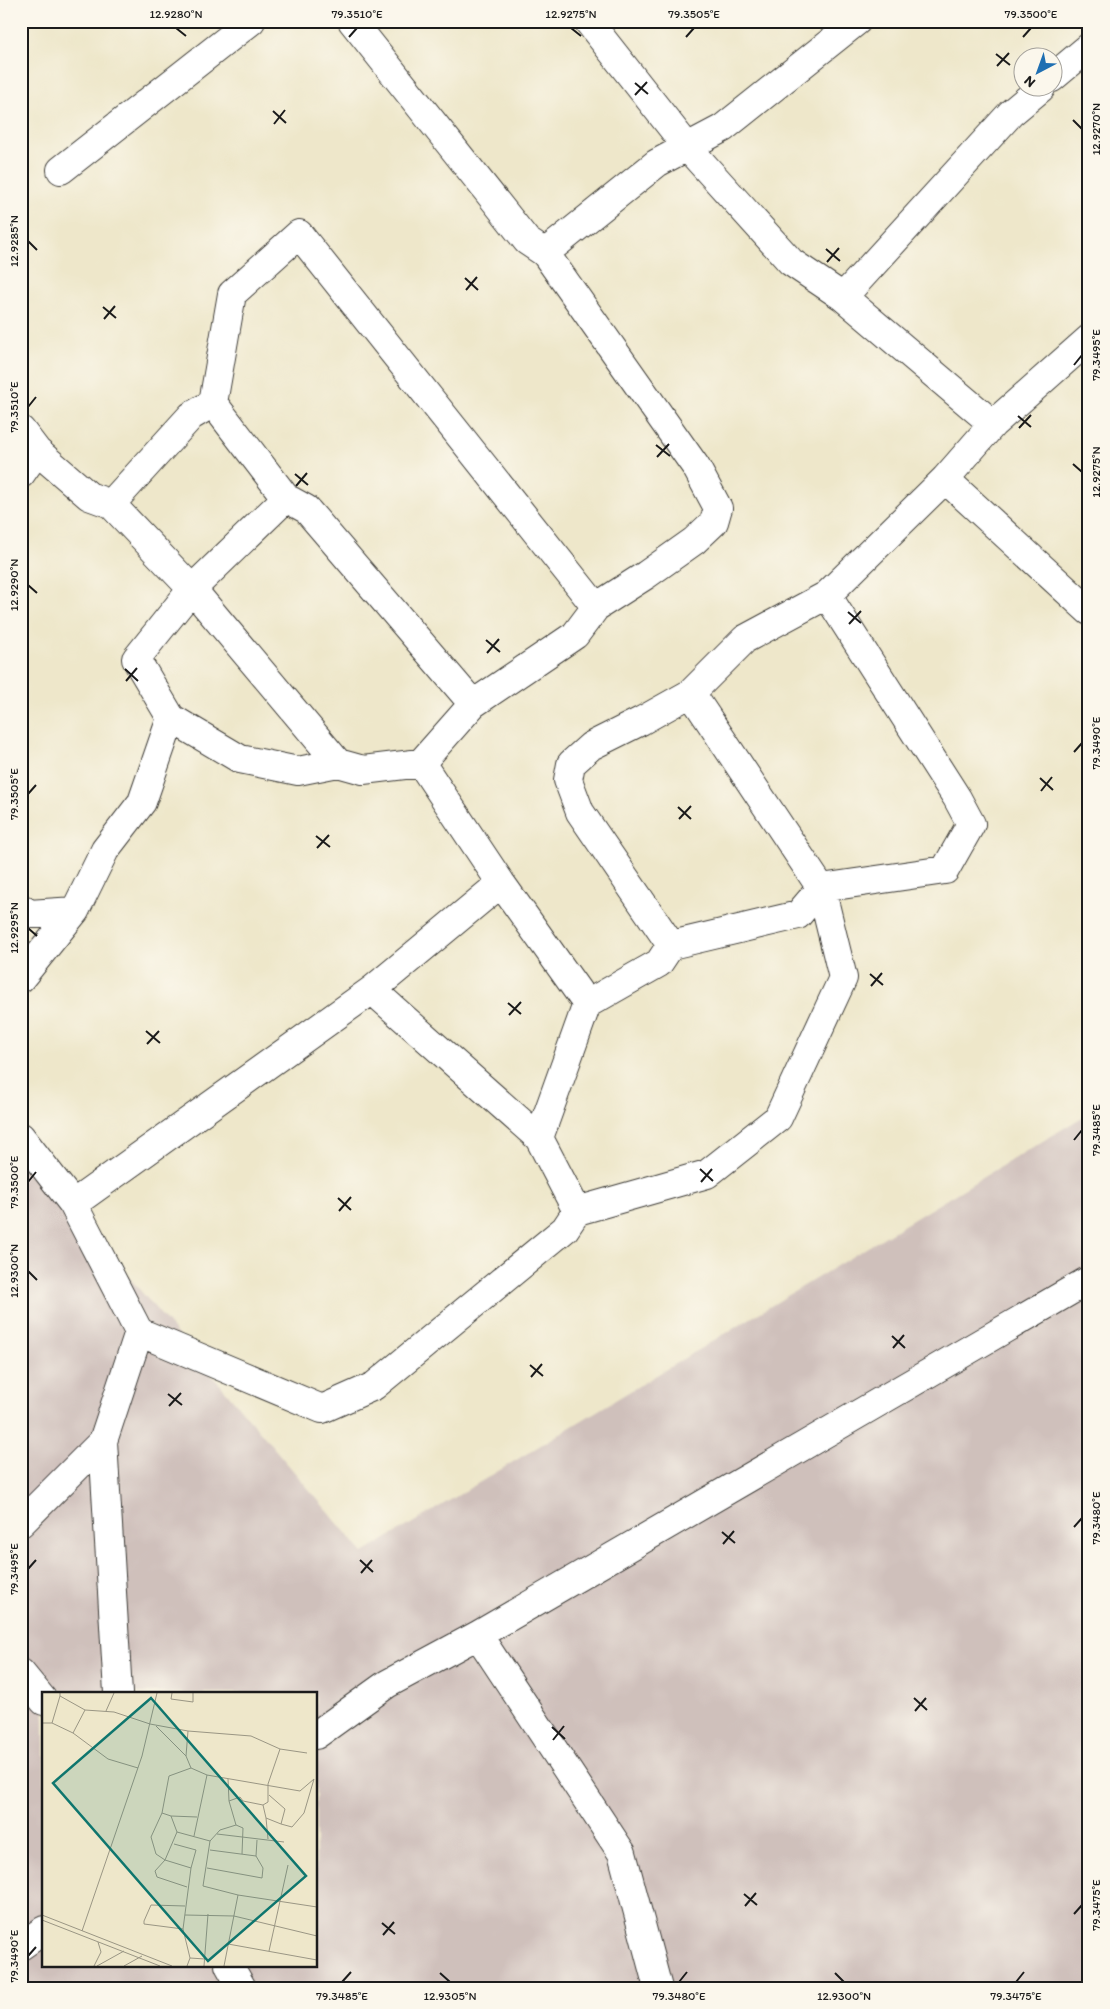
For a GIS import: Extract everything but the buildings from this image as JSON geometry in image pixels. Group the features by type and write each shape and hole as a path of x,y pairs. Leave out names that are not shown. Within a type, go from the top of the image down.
{"street":[{"path":"61,170 251,21"},
{"path":"286,498 192,589 136,659 171,718 240,760 298,771 338,762 364,770 421,763 472,704 575,635 596,606 694,540 714,522 718,508 696,467 545,254 527,242 352,21"},
{"path":"588,21 688,148 791,262 843,298 993,424"},
{"path":"545,254 657,164 723,128 857,21"},
{"path":"1062,70 1089,47"},
{"path":"843,298 1011,113 1029,98"},
{"path":"472,704 306,509 286,498 213,403 232,294 299,234 596,606"},
{"path":"671,945 580,812 568,780 571,764 591,746 692,693 745,639 827,596 945,479 993,424 1088,341"},
{"path":"111,504 191,416 213,403"},
{"path":"21,430 38,451 89,496 111,504 192,589 338,762"},
{"path":"21,474 38,451"},
{"path":"945,479 1089,611"},
{"path":"539,1138 587,1004 659,963 671,945 798,915 821,888 945,870 971,824 957,798 827,596"},
{"path":"21,1137 73,1204 139,1332 322,1409 374,1386 565,1229 577,1211 707,1174 778,1118 843,978 821,888 692,693"},
{"path":"21,978 75,911 105,850 142,802 171,718"},
{"path":"421,763 501,883 587,1004"},
{"path":"73,1204 372,990 501,883"},
{"path":"21,908 29,914 75,911"},
{"path":"372,990 539,1138 577,1211"},
{"path":"318,1734 386,1684 478,1635 1089,1280"},
{"path":"118,1692 103,1441 139,1332"},
{"path":"21,1523 103,1441"},
{"path":"478,1635 622,1853 658,1988"},
{"path":"21,1673 42,1699"},
{"path":"21,1946 42,1931"},
{"path":"230,1966 242,1988"}],"shaded area":[{"path":"1089,1113 1089,1988 21,1988 21,1150 363,1553"}]}
